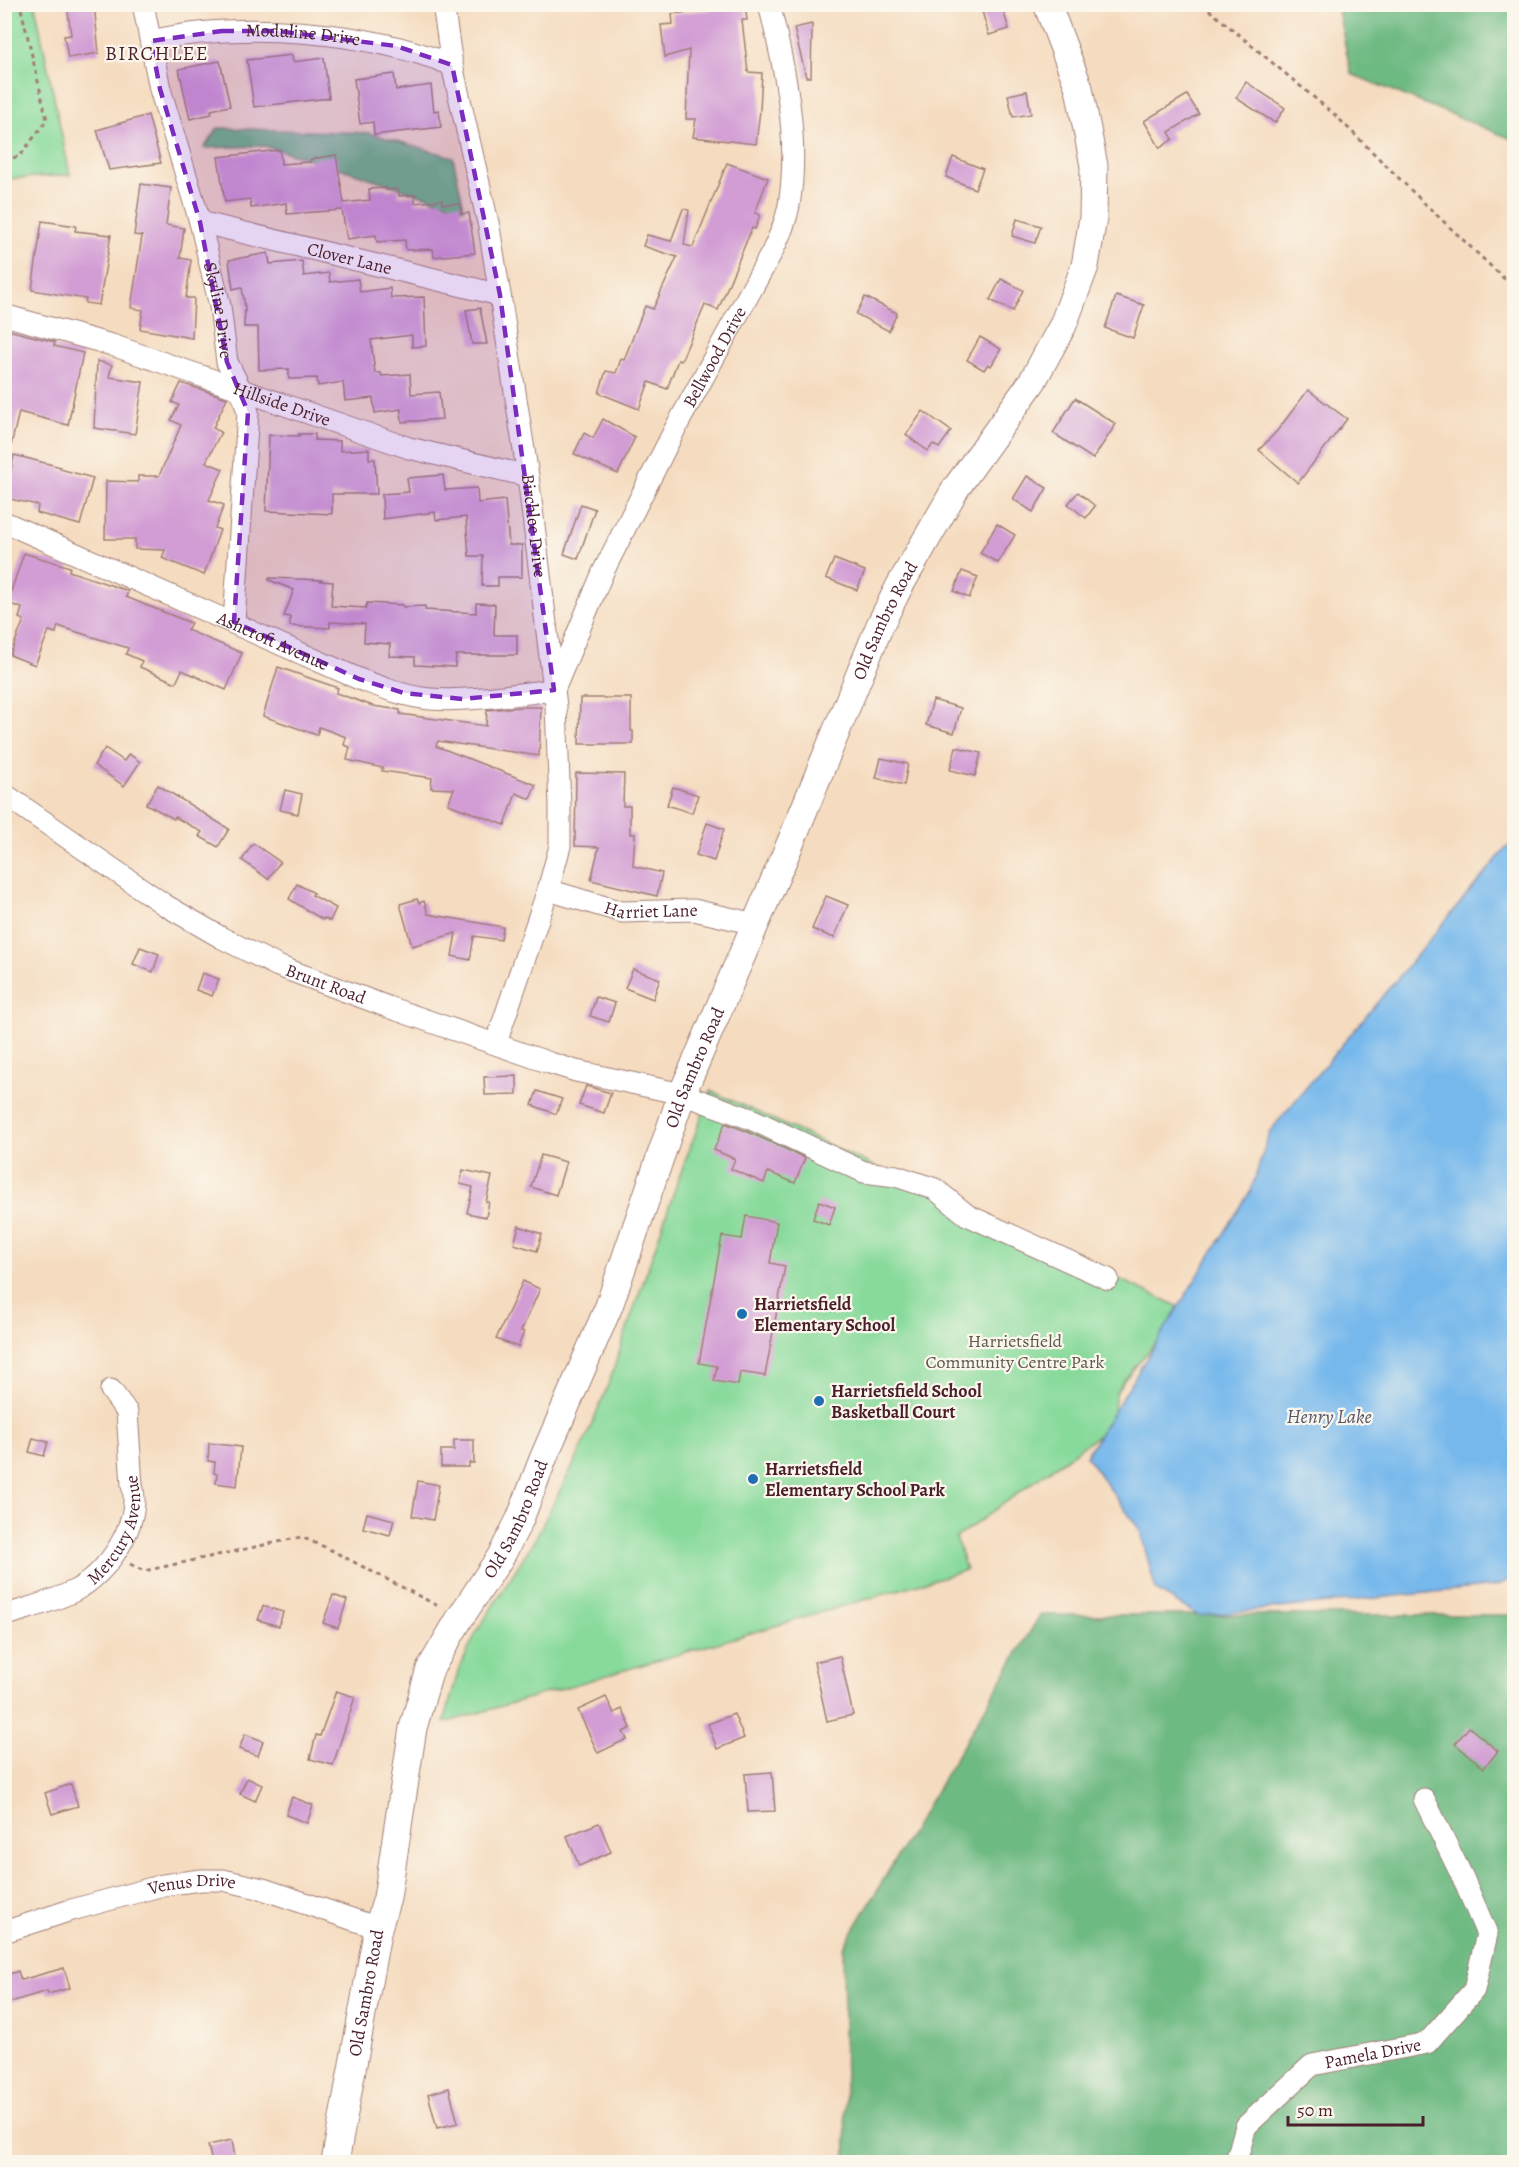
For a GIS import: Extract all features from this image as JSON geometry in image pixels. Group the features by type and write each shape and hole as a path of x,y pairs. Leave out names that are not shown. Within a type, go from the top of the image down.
{"main road":[{"name":"Old Sambro Road","path":"335,2163 378,1928 387,1898 413,1728 430,1669 501,1556 520,1519 609,1306 682,1094 880,625 899,586 956,488 1032,382 1063,326 1085,266 1093,218 1094,166 1079,88 1047,4"}],"street":[{"name":"Skyline Drive","path":"143,4 160,89 200,222 220,306 227,362 241,390 248,412 234,622"},
{"name":"Birchlee Drive","path":"443,4 452,65 489,227 500,295 528,476 556,706 560,846 548,890 496,1043"},
{"name":"Bellwood Drive","path":"554,690 603,572 675,429 782,230 791,182 789,98 782,55 769,4"},
{"name":"Moduline Drive","path":"151,41 176,35 222,31 277,31 366,40 425,54 452,65"},
{"name":"Clover Lane","path":"200,222 500,295"},
{"name":"Hillside Drive","path":"4,315 112,345 409,448 528,476"},
{"name":"Ashcroft Avenue","path":"4,522 386,689 428,699 463,699 554,690"},
{"name":"Brunt Road","path":"4,794 165,905 222,938 278,966 388,1007 576,1071 682,1094 751,1119 864,1172 896,1176 935,1189 968,1215 1108,1279"},
{"name":"Harriet Lane","path":"548,890 622,912 694,910 755,924"},
{"name":"Mercury Avenue","path":"4,1616 77,1590 112,1555 129,1528 135,1493 132,1485 128,1412 111,1390"},
{"name":"Pamela Drive","path":"1236,2163 1246,2126 1312,2065 1426,2043 1474,1990 1487,1934 1463,1878 1424,1799"},
{"name":"Venus Drive","path":"4,1932 68,1911 163,1885 201,1880 222,1880 263,1889 378,1928"}],"path":[{"path":"4,158 19,157 47,120 20,4"},
{"path":"1202,4 1335,115 1515,288"},
{"path":"112,1555 144,1571 301,1537 327,1548 460,1618"}],"highlighted area":[{"path":"222,31 277,31 396,46 452,65 500,295 554,690 463,699 404,693 359,679 234,622 248,412 227,362 200,222 160,89 151,41"}],"green space":[{"path":"5,4 35,5 70,175 5,179"},
{"path":"1337,5 1514,5 1514,140 1351,74"},
{"path":"218,128 369,133 453,157 464,209 318,161 264,146 204,148"},
{"name":"Harrietsfield Elementary School Park","path":"711,1091 1184,1309 1124,1380 1116,1393 1111,1426 956,1538 966,1570 444,1723 458,1672 476,1633 535,1539 582,1448 608,1385"},
{"path":"1040,1615 1514,1615 1514,2162 846,2162 843,1948"}],"water":[{"name":"Henry Lake","path":"1514,846 1514,1578 1495,1586 1199,1616 1156,1590 1140,1530 1086,1456 1251,1190 1270,1131 1507,847"}],"building":[{"path":"67,4 94,4 99,53 68,58 64,36 71,35"},
{"path":"1001,4 1009,29 989,35 981,8"},
{"path":"745,5 747,20 742,20 748,72 762,73 756,144 693,137 696,119 686,119 689,50 665,57 661,25 673,24 672,14"},
{"path":"812,24 811,77 806,77 794,28"},
{"path":"292,55 293,62 324,58 329,98 254,107 247,60"},
{"path":"220,61 230,106 211,110 212,114 190,119 179,69"},
{"path":"394,74 396,90 431,85 434,111 439,110 441,127 374,135 373,122 360,124 354,79"},
{"path":"1246,82 1285,108 1275,123 1236,98"},
{"path":"1027,91 1031,114 1013,117 1008,95"},
{"path":"1187,95 1199,114 1169,132 1173,139 1160,148 1144,121"},
{"path":"148,115 161,163 109,170 97,130"},
{"path":"280,150 281,164 310,162 311,159 336,155 344,203 370,200 369,189 386,188 386,190 398,189 399,196 415,195 415,203 442,200 442,204 461,204 461,214 469,213 475,253 434,257 433,249 406,250 405,240 377,242 376,235 347,239 342,210 287,214 286,203 251,208 250,199 225,202 218,157"},
{"path":"953,157 983,169 975,189 946,177"},
{"path":"727,163 768,178 755,213 760,215 755,229 752,228 718,310 705,305 681,361 678,360 667,389 649,382 639,409 599,393 606,371 616,373 621,359 624,360 645,306 653,309 677,257 643,246 647,235 671,241 683,209 689,210 684,245 693,247"},
{"path":"141,184 171,188 166,225 184,228 180,258 191,260 186,298 194,298 192,338 140,329 143,310 131,308 142,236 134,235"},
{"path":"1017,219 1041,226 1035,243 1012,236"},
{"path":"42,221 76,226 75,231 111,235 99,305 85,303 86,299 32,290"},
{"path":"268,253 270,264 302,261 304,276 329,273 330,282 358,279 360,292 390,288 391,298 424,297 426,346 412,347 412,335 371,340 375,373 381,373 382,376 410,374 411,394 439,392 442,419 402,422 401,409 375,413 373,398 345,401 343,382 318,386 317,378 289,379 289,369 259,370 258,327 244,327 245,308 242,287 233,289 229,260"},
{"path":"1001,279 1023,290 1013,311 990,300"},
{"path":"1116,296 1144,305 1133,338 1105,328"},
{"path":"865,297 897,313 889,331 856,314"},
{"path":"480,308 487,344 472,344 466,310"},
{"path":"4,329 55,342 54,346 83,353 68,425 19,412 10,450 4,449"},
{"path":"980,337 1001,349 991,366 988,364 984,370 967,360"},
{"path":"97,361 112,365 109,377 143,382 135,434 94,428"},
{"path":"181,383 227,398 213,428 221,432 206,462 223,469 209,500 224,505 215,528 220,530 204,575 162,558 165,550 135,549 135,539 105,539 106,481 138,482 138,476 159,476 181,425 171,420 179,405 172,402"},
{"path":"1308,390 1347,419 1298,483 1259,450 1277,431"},
{"path":"1075,398 1116,424 1093,459 1053,433"},
{"path":"923,411 951,431 939,448 933,444 928,451 906,435"},
{"path":"603,419 635,437 618,474 574,454 584,433 593,438"},
{"path":"299,434 315,434 315,440 340,441 340,451 369,449 369,459 375,459 377,494 332,494 332,514 266,511 269,435 299,436"},
{"path":"14,455 93,478 80,525 37,513 38,505 5,498"},
{"path":"443,475 445,490 477,488 478,503 505,500 509,545 522,545 522,577 498,577 498,586 482,586 483,556 469,556 466,517 436,520 435,512 383,519 382,494 409,492 407,478"},
{"path":"1027,476 1047,488 1033,512 1013,499"},
{"path":"1078,492 1095,506 1086,518 1068,504"},
{"path":"581,504 595,509 578,559 564,554"},
{"path":"997,524 1015,535 998,563 980,553"},
{"path":"24,553 70,567 69,571 128,591 126,597 191,623 187,630 242,653 226,690 182,670 176,683 140,667 142,661 126,654 128,648 58,626 56,633 49,631 35,665 10,655 24,620 19,618 22,608 7,603"},
{"path":"834,559 865,571 857,590 826,578"},
{"path":"962,571 978,577 969,598 954,591"},
{"path":"269,578 333,582 331,606 366,608 367,603 403,605 403,607 425,606 425,610 476,613 476,603 495,604 494,635 517,635 517,655 456,655 455,667 415,665 415,657 389,656 390,644 364,642 365,624 330,622 330,628 290,626 290,617 284,616 294,590 269,580"},
{"path":"278,667 338,688 336,693 373,706 400,710 400,714 486,726 487,710 541,707 539,756 438,741 436,746 536,785 530,799 516,793 505,825 448,804 454,789 431,788 432,778 382,771 383,768 347,760 350,747 344,745 346,737 319,727 317,735 263,716"},
{"path":"580,698 631,698 633,744 579,744"},
{"path":"933,700 961,708 954,733 926,725"},
{"path":"956,747 981,753 975,776 950,770"},
{"path":"105,748 124,761 129,754 140,762 124,786 94,765"},
{"path":"881,758 908,764 904,785 876,778"},
{"path":"576,773 624,774 623,806 630,806 630,834 635,834 633,866 662,873 657,896 591,880 599,847 575,846"},
{"path":"158,785 229,829 218,847 199,836 202,832 146,804"},
{"path":"673,787 698,795 692,813 667,805"},
{"path":"285,790 302,794 298,814 280,810"},
{"path":"707,823 724,829 714,861 696,855"},
{"path":"253,843 280,862 268,879 242,860"},
{"path":"297,884 336,908 330,921 324,918 323,920 289,899"},
{"path":"826,896 848,905 834,938 812,929"},
{"path":"417,899 419,903 424,901 428,914 503,927 501,940 474,936 470,960 452,956 456,933 412,946 400,904"},
{"path":"140,947 159,954 153,972 133,964"},
{"path":"633,969 660,979 653,999 625,988"},
{"path":"202,973 219,979 212,996 196,990"},
{"path":"596,997 615,1003 609,1022 590,1016"},
{"path":"517,1076 517,1094 485,1095 484,1077"},
{"path":"586,1086 611,1093 604,1113 579,1105"},
{"path":"537,1091 562,1099 556,1114 532,1105"},
{"path":"725,1123 805,1158 795,1183 768,1172 764,1183 731,1169 735,1159 714,1150"},
{"path":"541,1155 566,1162 556,1195 531,1187"},
{"path":"463,1170 492,1176 486,1202 489,1202 486,1217 467,1213 473,1187 460,1184"},
{"path":"819,1201 835,1207 829,1225 813,1219"},
{"name":"Harrietsfield Elementary School","path":"746,1216 777,1222 770,1263 785,1266 765,1376 740,1372 738,1385 714,1381 717,1366 699,1363 722,1236 742,1239"},
{"path":"519,1226 542,1234 537,1251 514,1244"},
{"path":"523,1281 540,1289 521,1331 524,1332 518,1347 496,1339"},
{"path":"33,1438 48,1442 44,1456 29,1452"},
{"path":"454,1440 474,1440 474,1463 469,1463 469,1467 441,1467 441,1450 454,1450"},
{"path":"209,1443 241,1447 237,1486 216,1483 215,1462 208,1461"},
{"path":"418,1481 439,1485 433,1520 412,1516"},
{"path":"367,1513 394,1520 390,1535 363,1528"},
{"path":"333,1595 347,1600 338,1628 323,1623"},
{"path":"263,1606 283,1612 279,1626 258,1620"},
{"path":"840,1656 853,1715 827,1721 814,1662"},
{"path":"336,1691 355,1697 333,1765 310,1759 316,1735 320,1736"},
{"path":"606,1697 614,1713 622,1709 631,1728 623,1732 627,1739 598,1753 578,1710"},
{"path":"734,1714 744,1738 717,1749 708,1724"},
{"path":"1469,1727 1498,1751 1484,1768 1455,1744"},
{"path":"245,1734 263,1741 258,1756 239,1749"},
{"path":"772,1772 775,1811 748,1812 745,1774"},
{"path":"247,1778 262,1785 255,1801 240,1794"},
{"path":"71,1784 78,1806 52,1814 45,1793"},
{"path":"292,1797 313,1805 307,1823 286,1815"},
{"path":"599,1823 611,1852 579,1866 567,1836"},
{"path":"64,1968 70,1988 48,1994 47,1991 4,2004 4,1976 18,1971 21,1980"},
{"path":"449,2088 458,2123 437,2128 428,2094"},
{"path":"232,2140 236,2163 212,2163 208,2145"}],"place":[{"name":"Harrietsfield Elementary School","path":"742,1314"},
{"name":"Harrietsfield School Basketball Court","path":"819,1401"},
{"name":"Harrietsfield Elementary School Park","path":"753,1479"}],"district":[{"name":"BIRCHLEE","path":"157,53"}],"park label":[{"name":"Harrietsfield Community Centre Park","path":"1015,1351"}]}
